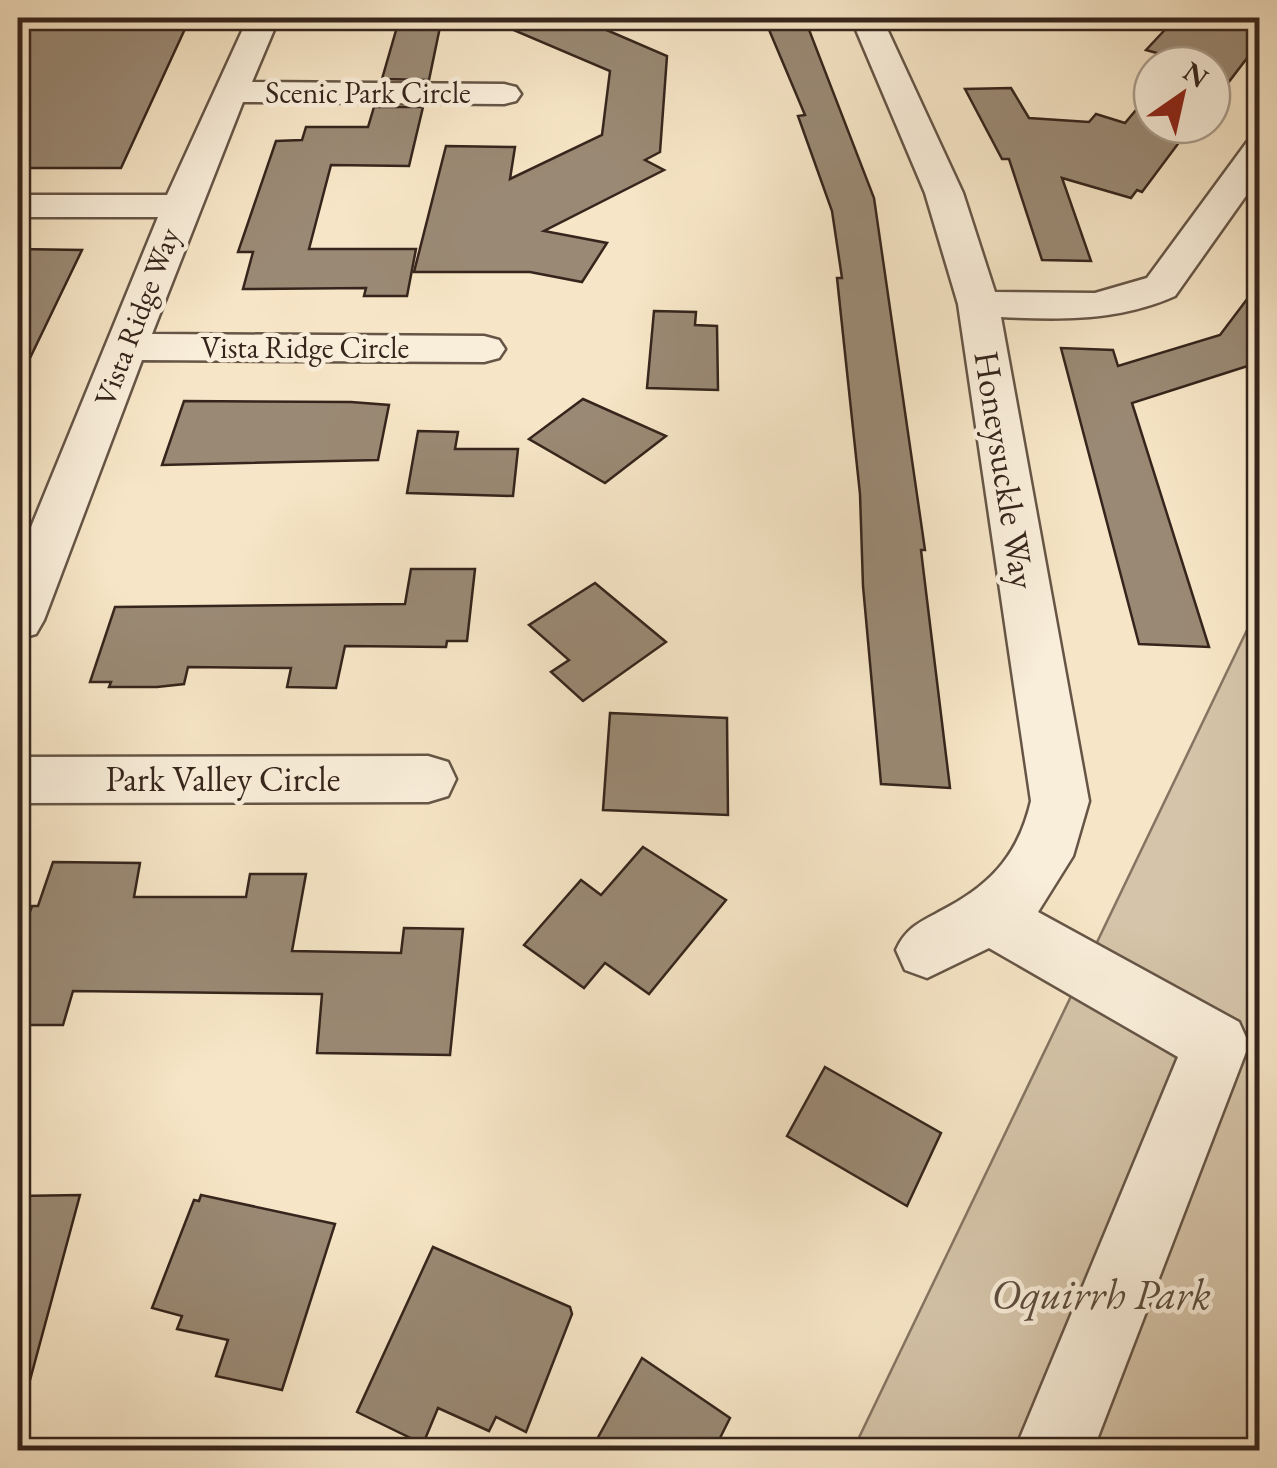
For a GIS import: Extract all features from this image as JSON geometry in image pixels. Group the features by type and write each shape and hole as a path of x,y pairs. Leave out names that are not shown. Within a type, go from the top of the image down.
{"street":[{"name":"Vista Ridge Way","path":"18,620 181,206 263,18"},
{"name":"Honeysuckle Way","path":"866,18 944,193 978,304 1060,800 1053,840 1034,877 988,916 927,950"},
{"name":"Scenic Park Circle","path":"233,92 504,94"},
{"path":"978,304 1112,305 1142,298 1161,287 1260,150"},
{"path":"18,206 181,206"},
{"name":"Vista Ridge Circle","path":"127,347 484,349"},
{"name":"Park Valley Circle","path":"18,780 428,779"},
{"path":"988,916 1216,1044 1054,1450"}],"green space":[{"name":"Oquirrh Park","path":"1259,605 1259,1450 853,1450"}],"building":[{"path":"190,18 121,168 18,168 18,19"},
{"path":"784,18 801,18 808,27 874,198 925,550 921,550 950,788 881,784 863,586 860,494 837,278 842,278 832,211 798,116 805,115 767,25"},
{"path":"1176,18 1260,18 1260,41 1232,78 1232,45 1151,45"},
{"path":"588,22 667,56 660,152 645,160 664,170 544,231 607,243 582,282 530,272 414,272 446,146 515,147 510,179 602,135 610,71 497,23"},
{"path":"397,27 440,27 429,80 382,79"},
{"path":"1011,88 1029,118 1089,122 1096,114 1125,123 1132,115 1132,145 1177,145 1142,192 1137,190 1131,198 1062,178 1091,261 1042,260 1009,159 1002,159 965,89"},
{"path":"374,107 423,107 409,166 331,165 309,249 416,249 407,296 364,296 366,288 243,289 253,252 238,252 276,141 302,140 306,127 368,127"},
{"path":"18,249 82,250 18,383"},
{"path":"1260,282 1260,362 1132,403 1209,647 1139,644 1061,348 1113,350 1118,366 1220,335"},
{"path":"654,311 696,312 695,325 717,326 718,390 647,388"},
{"path":"583,399 666,436 605,483 529,439"},
{"path":"184,401 389,405 378,460 162,465"},
{"path":"418,431 458,432 455,449 518,449 513,496 407,493"},
{"path":"411,569 475,569 467,641 447,641 446,647 345,646 336,688 287,687 291,668 188,667 184,684 157,687 109,687 111,682 90,682 115,607 405,604"},
{"path":"595,583 666,642 583,701 551,672 569,660 529,625"},
{"path":"610,713 727,718 728,815 603,810"},
{"path":"643,847 726,900 649,994 605,963 584,988 524,945 581,880 601,895"},
{"path":"53,862 140,863 134,897 246,897 250,874 306,874 292,951 401,953 404,928 463,929 450,1055 317,1053 322,994 73,991 63,1025 18,1025 18,946 32,906 38,906"},
{"path":"825,1067 941,1133 907,1206 787,1136"},
{"path":"80,1195 30,1380 18,1378 18,1196"},
{"path":"201,1195 335,1224 282,1390 216,1376 228,1340 177,1329 182,1316 152,1308 194,1200 199,1201"},
{"path":"433,1247 570,1307 572,1314 526,1432 496,1417 489,1431 438,1408 423,1444 357,1412"},
{"path":"642,1358 730,1418 714,1450 591,1450"}]}
